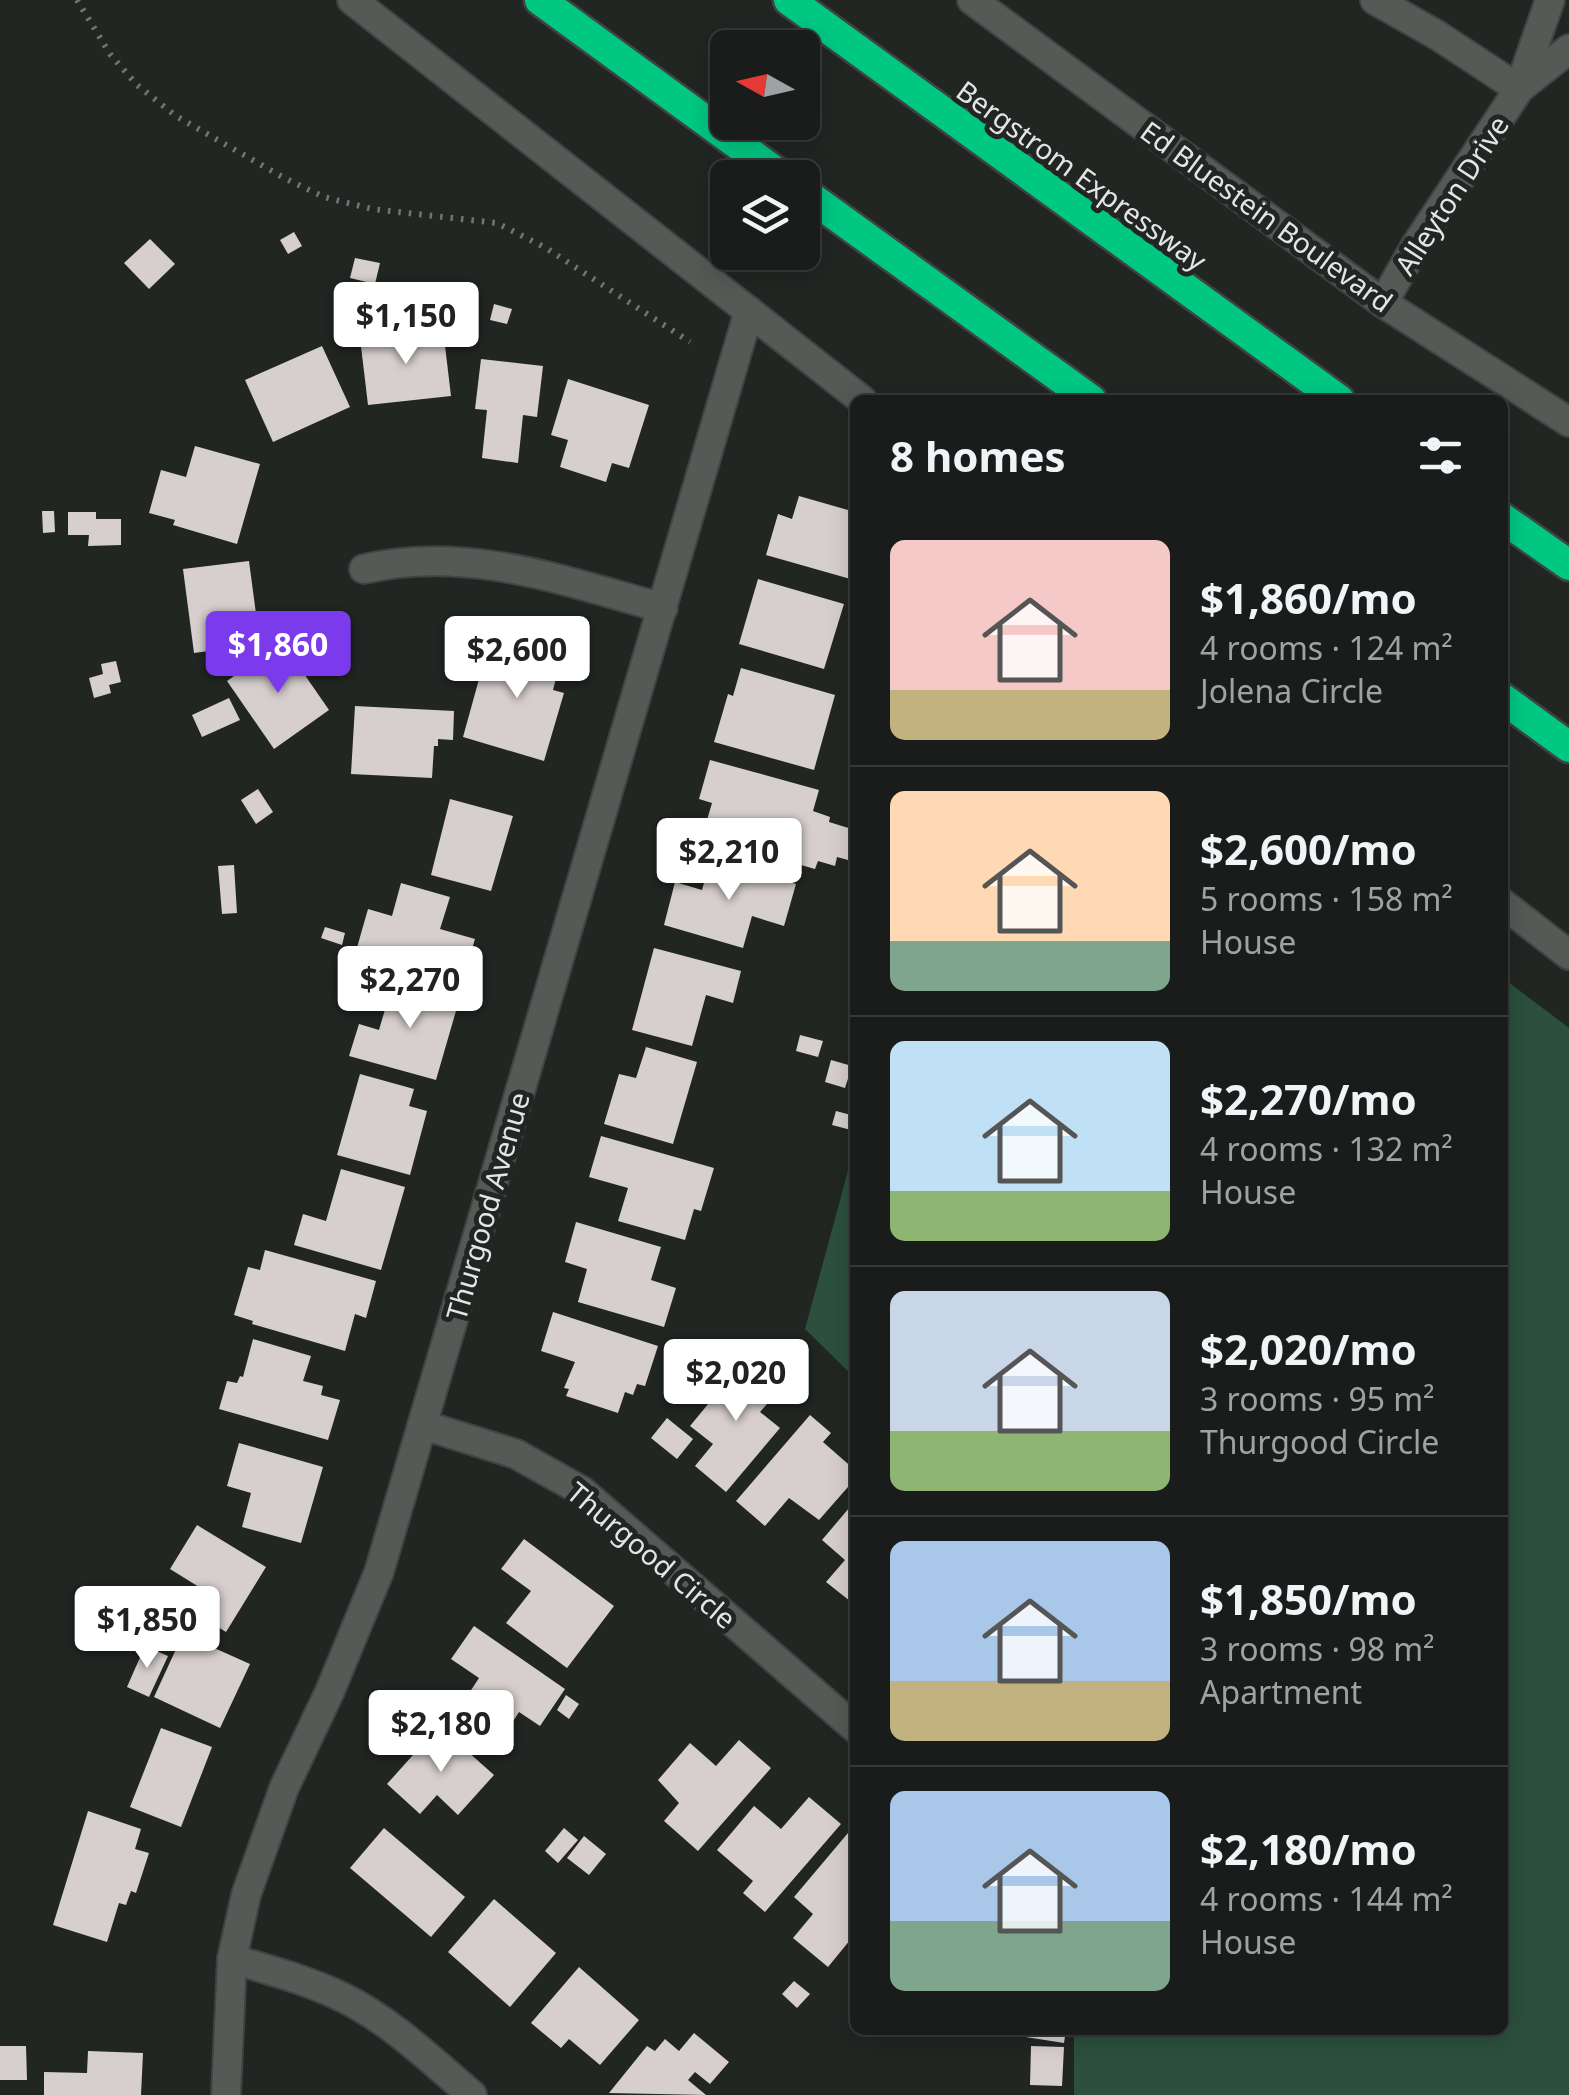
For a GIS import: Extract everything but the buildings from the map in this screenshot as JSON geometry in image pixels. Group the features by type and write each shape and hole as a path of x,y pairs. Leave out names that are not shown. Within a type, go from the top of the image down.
{"highway":[{"path":"540,0 759,160"},
{"name":"Bergstrom Expressway","path":"789,0 1332,395"},
{"path":"820,203 1084,395"},
{"path":"1508,522 1569,565"},
{"path":"1508,702 1569,747"}],"street":[{"path":"352,0 856,395"},
{"name":"Ed Bluestein Boulevard","path":"972,0 1384,302 1569,422"},
{"path":"1375,0 1519,89"},
{"name":"Alleyton Drive","path":"1384,302 1416,245 1519,89 1550,0"},
{"name":"Alleyton Drive","path":"1519,89 1569,49"},
{"name":"Thurgood Avenue","path":"226,2095 232,1960 246,1895 264,1840 379,1572 749,311"},
{"path":"364,569 426,559 475,562 505,566 663,608"},
{"path":"1508,907 1569,955"},
{"name":"Thurgood Circle","path":"423,1425 516,1454 582,1491 850,1724"},
{"path":"232,1960 310,1983 346,1999 424,2054 472,2095"}],"path":[{"path":"78,0 94,30 138,86 176,116 284,178 324,198 372,209 496,224 546,248 690,342"}],"green space":[{"path":"1508,982 1569,1028 1569,2095 1074,2095 1074,2035 1508,2035"},
{"path":"850,1163 850,1373 805,1329"}]}
